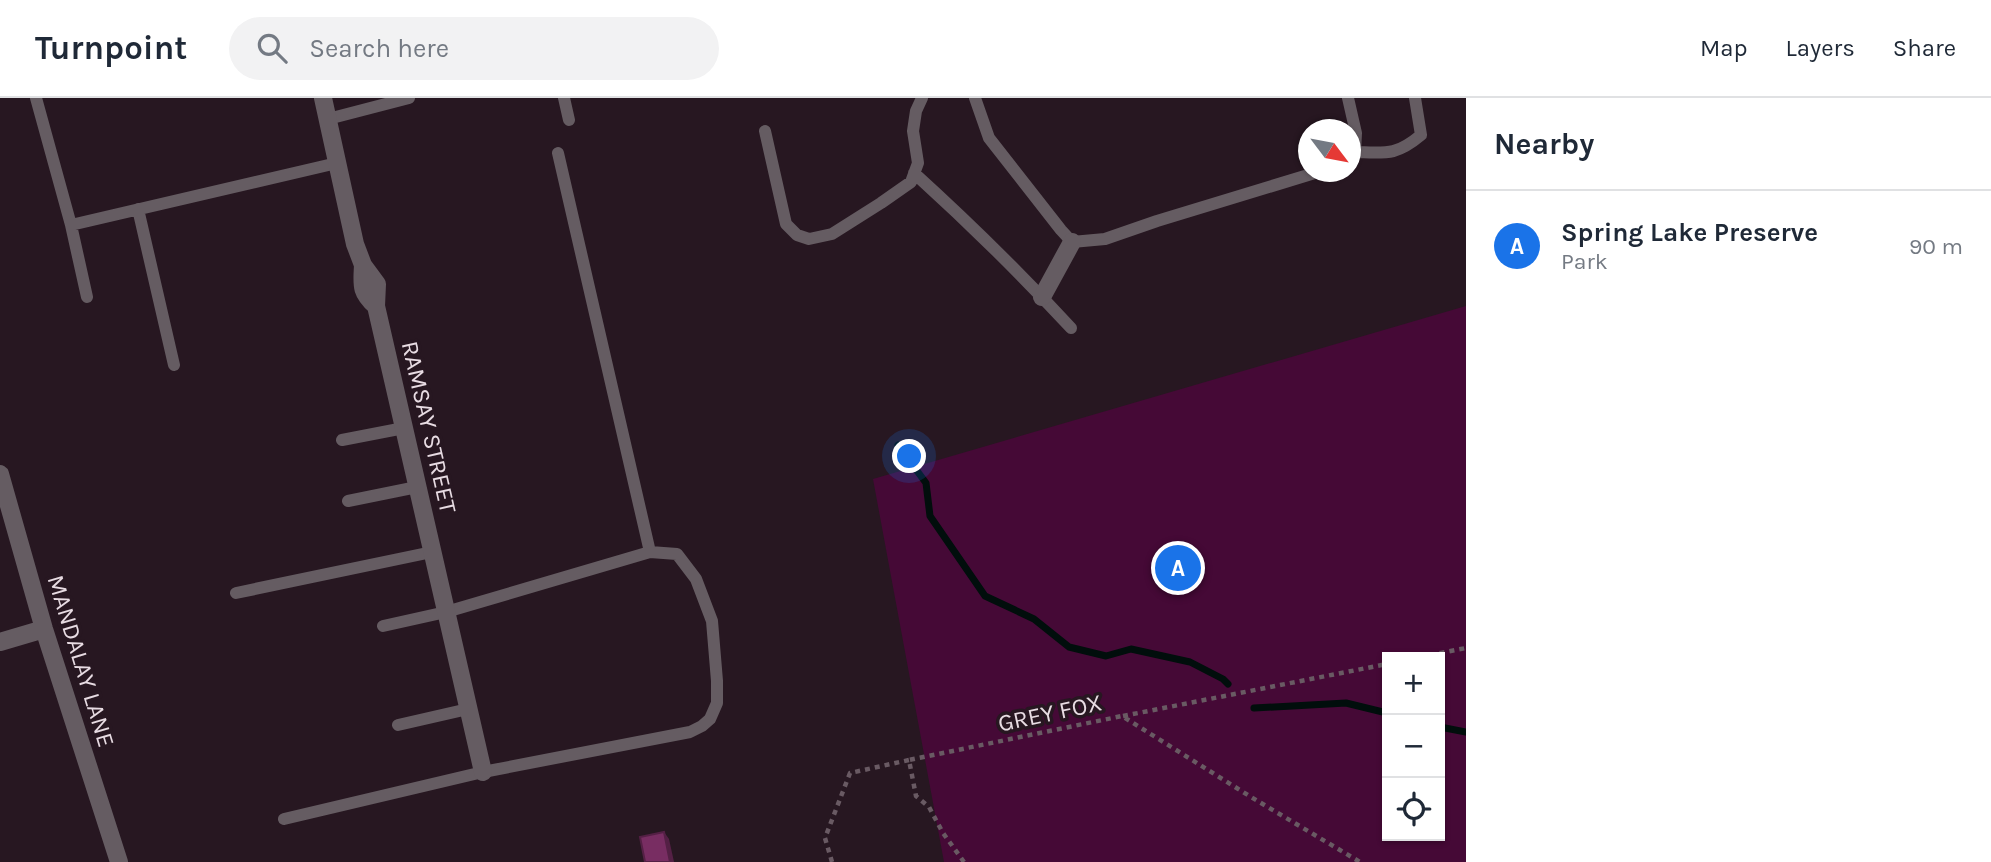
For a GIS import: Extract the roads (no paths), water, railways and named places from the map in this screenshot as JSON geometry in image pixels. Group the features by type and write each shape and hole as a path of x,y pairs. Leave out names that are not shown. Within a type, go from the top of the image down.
{"street":[{"path":"323,98 337,163"},
{"name":"RAMSAY STREET","path":"337,163 355,244 363,265 365,296 376,306 483,772"},
{"path":"1042,297 1072,242"},
{"name":"MANDALAY LANE","path":"0,474 44,629 119,862"},
{"path":"0,642 44,629"}],"lane":[{"path":"36,98 71,225 87,297"},
{"path":"328,119 410,98"},
{"path":"564,98 569,120"},
{"path":"765,131 786,225 797,235 809,239 832,234 911,182 918,163 913,131 916,111 922,98"},
{"path":"975,98 989,138 1072,242 1105,239 1298,178"},
{"path":"1348,98 1353,119"},
{"path":"1361,154 1390,153 1421,135 1415,98"},
{"path":"558,153 650,552"},
{"path":"71,225 337,163"},
{"path":"914,173 962,216 1071,328"},
{"path":"138,209 174,365"},
{"path":"342,440 404,428"},
{"path":"348,501 417,487"},
{"path":"236,593 432,552"},
{"path":"284,820 483,772 690,732 710,719 717,704 712,621 696,579 677,554 650,552 446,612 383,626"},
{"path":"398,725 468,709"}],"waterway":[{"path":"898,445 926,483 930,516 985,596 1034,619 1069,647 1106,656 1131,649 1190,662 1228,684"},
{"path":"1254,708 1346,703 1382,712"},
{"path":"1445,728 1466,732"}],"place":[{"name":"Spring Lake Preserve","path":"1178,568"}]}
